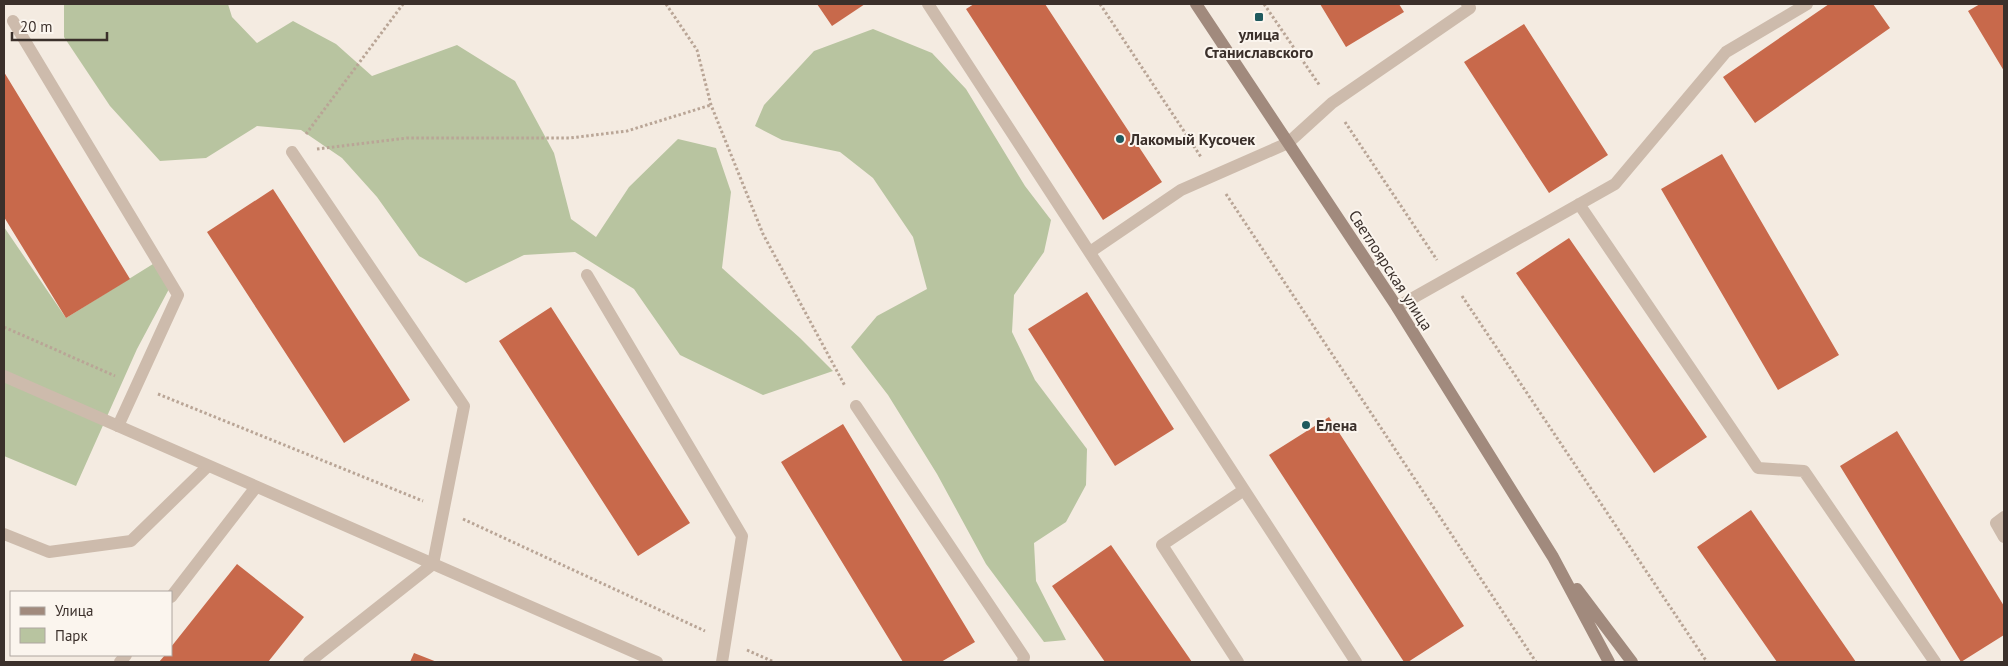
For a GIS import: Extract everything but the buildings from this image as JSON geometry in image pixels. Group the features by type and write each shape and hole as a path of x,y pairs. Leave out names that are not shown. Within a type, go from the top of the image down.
{"main road":[{"name":"Светлоярская улица","path":"1196,4 1397,307 1553,557"},
{"path":"1553,557 1609,662"},
{"path":"1553,557 1632,662"}],"street":[{"path":"928,4 1356,662"},
{"path":"1090,252 1180,190 1288,143 1332,103 1470,8 1467,4"},
{"path":"1397,307 1615,184 1726,52 1807,4"},
{"path":"13,22 178,295 118,426"},
{"path":"292,152 464,406 433,564 309,662"},
{"path":"1579,204 1758,468 1804,471 1935,662"},
{"path":"587,275 742,536 722,662"},
{"path":"4,376 657,662"},
{"path":"856,406 1024,657 1023,662"},
{"path":"4,534 49,552 131,540 208,466"},
{"path":"172,595 256,487"},
{"path":"1238,662 1162,545 1244,490"},
{"path":"2004,517 1996,523 2004,537"}],"path":[{"path":"292,152 404,4"},
{"path":"666,4 697,50 711,105 763,234 856,406"},
{"path":"1100,4 1536,662"},
{"path":"1264,4 1707,662"},
{"path":"292,152 407,138 570,138 627,130 711,105"},
{"path":"4,327 137,385 444,510 774,662"}],"green space":[{"path":"64,4 228,4 232,17 257,43 293,21 336,44 372,76 457,45 515,81 554,153 571,219 596,237 629,187 678,139 716,148 731,192 722,268 800,338 833,371 763,395 680,355 634,289 575,252 524,255 466,283 419,256 377,197 342,158 301,130 257,126 206,158 160,161 110,106 64,37"},
{"path":"873,29 932,53 966,89 1025,186 1051,220 1044,252 1014,295 1012,332 1035,380 1087,449 1086,485 1066,522 1034,543 1036,581 1066,640 1044,642 986,564 937,474 888,395 851,347 877,316 927,289 913,237 873,178 840,152 782,140 755,126 764,105 814,51"},
{"path":"4,227 66,318 153,264 169,289 137,349 76,486 4,456"}],"place":[{"name":"улица Станиславского","path":"1259,17"},
{"name":"Лакомый Кусочек","path":"1120,139"},
{"name":"Елена","path":"1306,425"}]}
